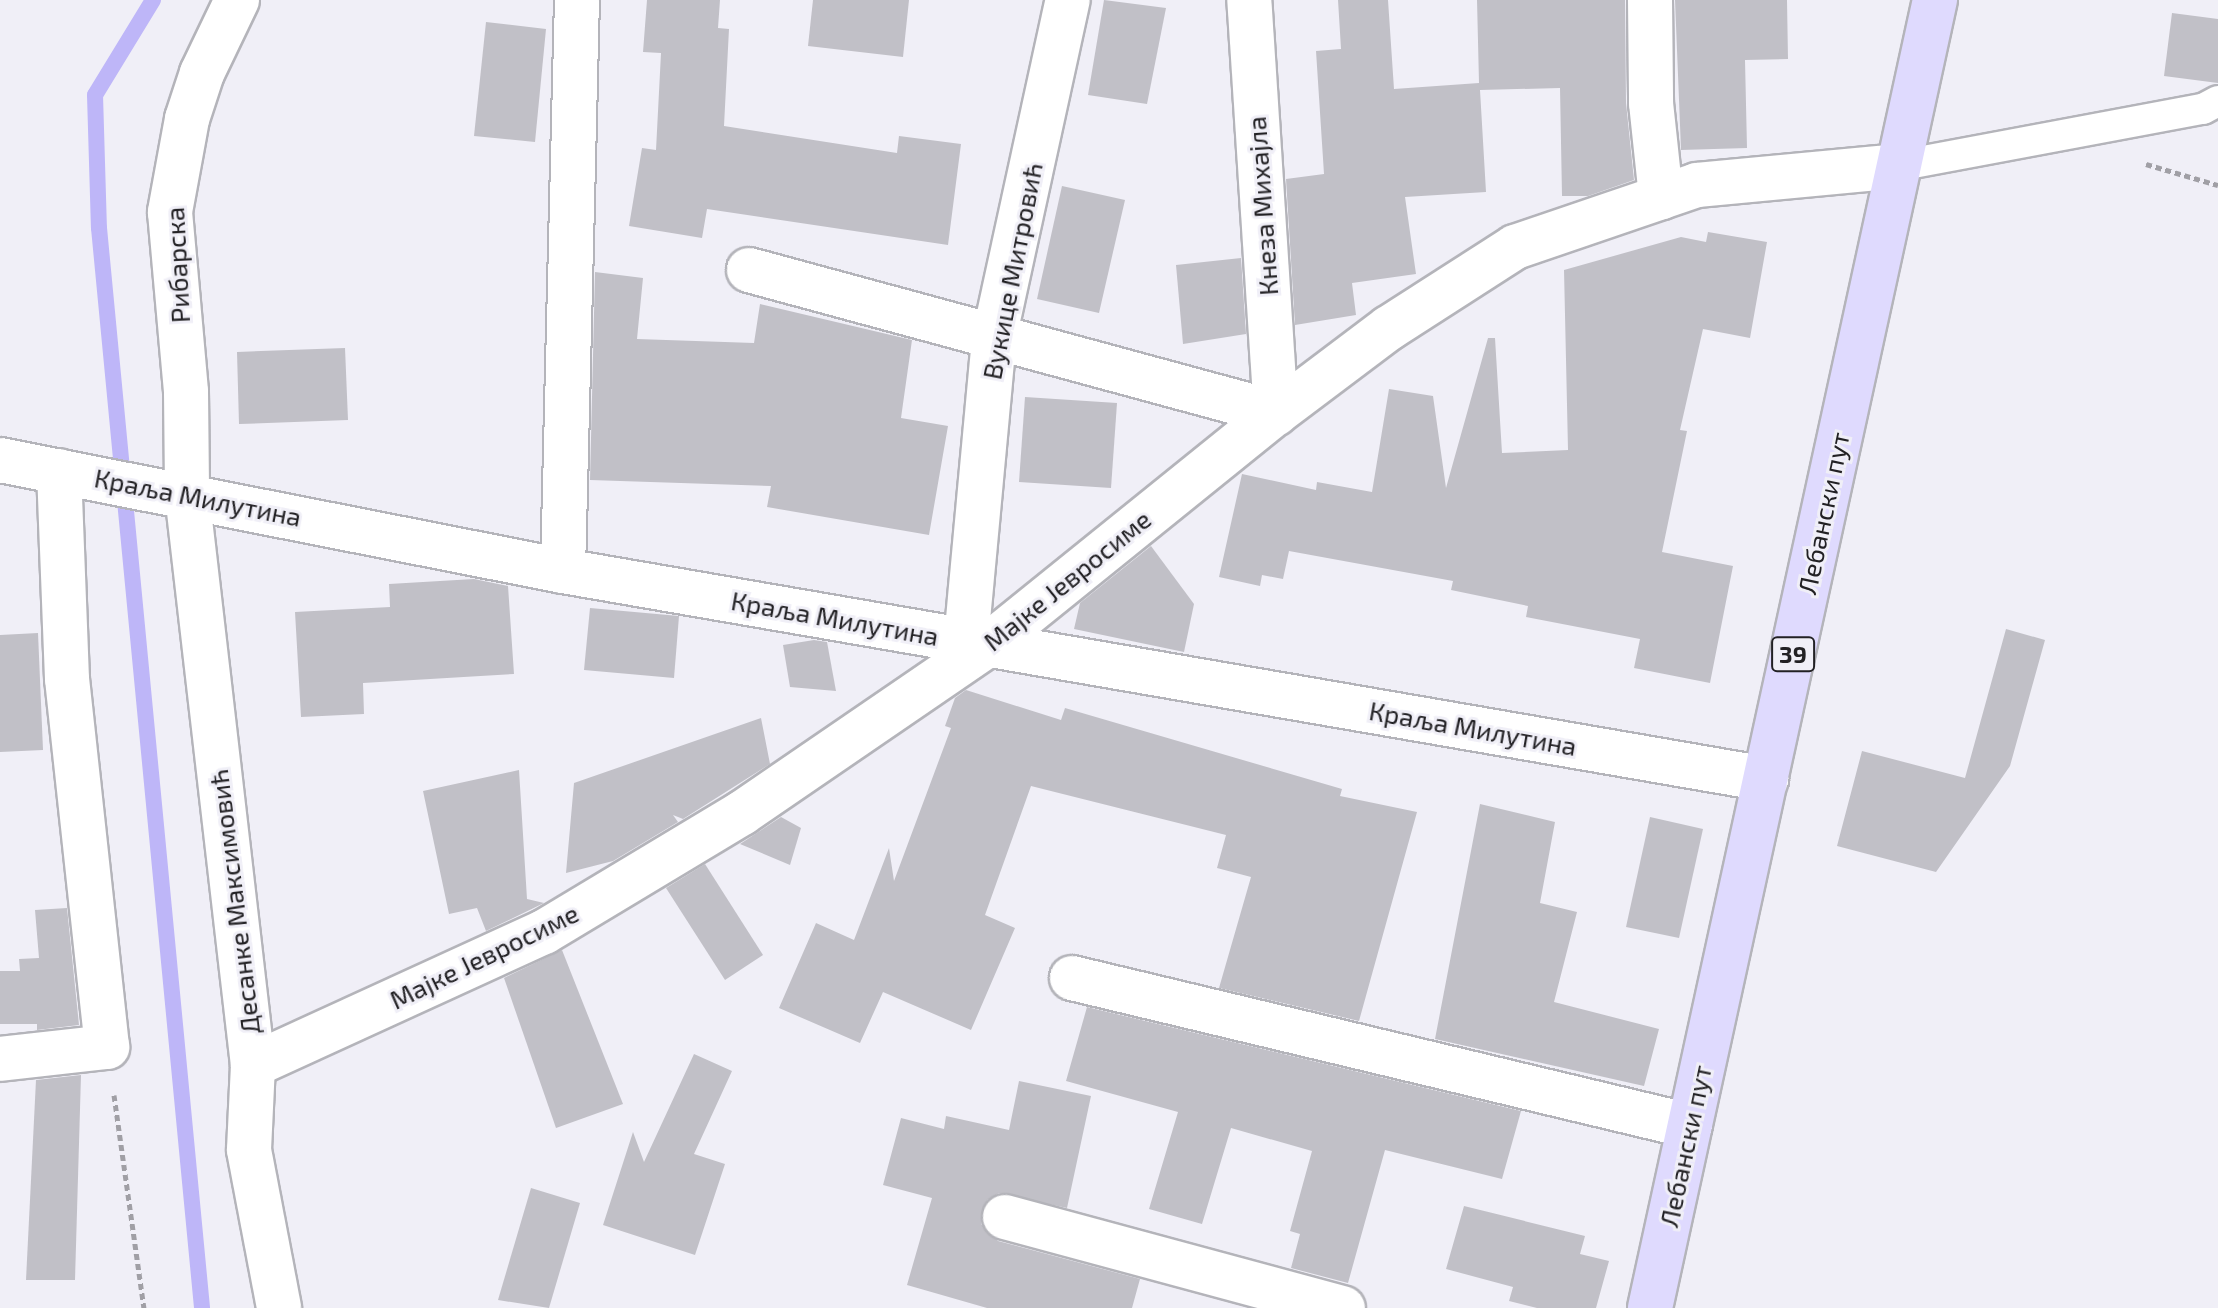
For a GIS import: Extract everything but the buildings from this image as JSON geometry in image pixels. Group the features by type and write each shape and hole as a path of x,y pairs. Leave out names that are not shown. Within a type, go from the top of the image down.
{"main road":[{"name":"Лебански пут","path":"1650,1308 1935,0"}],"street":[{"name":"Рибарска","path":"172,491 186,392 170,212 187,119 202,73 237,0"},
{"path":"563,571 577,0"},
{"name":"Вукице Митровић","path":"979,641 994,338 1068,0"},
{"name":"Кнеза Михајла","path":"1249,0 1276,413"},
{"path":"1650,0 1651,103 1661,197"},
{"name":"Мајке Јевросиме","path":"253,1065 544,932 742,813 979,641 1389,328 1515,247 1697,185 1897,166"},
{"path":"749,270 1276,413"},
{"name":"Краља Милутина","path":"0,460 172,491 563,571 1766,779"},
{"path":"0,1059 107,1047 67,679 74,473"},
{"name":"Десанке Максимовић","path":"172,491 253,1065 249,1150 279,1308"},
{"path":"1072,978 1690,1126"},
{"path":"1005,1217 1343,1308"}],"lane":[{"path":"1897,166 2203,109 2218,101"}],"path":[{"path":"107,1047 144,1308"}],"waterway":[{"path":"153,0 95,95 99,228 202,1308"}]}
